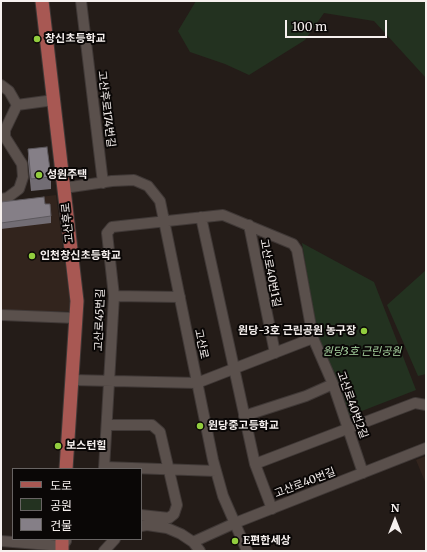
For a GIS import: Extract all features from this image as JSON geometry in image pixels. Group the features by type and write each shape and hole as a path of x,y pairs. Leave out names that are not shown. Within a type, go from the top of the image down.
{"main road":[{"name":"고산후로","path":"42,1 77,301 66,468"}],"street":[{"name":"고산후로174번길","path":"81,1 103,182"},
{"path":"1,85 9,92 18,105"},
{"path":"18,105 54,100"},
{"path":"1,199 7,198 19,189 23,177 22,164 5,137 5,130 18,105"},
{"name":"고산로","path":"103,182 134,180 148,186 160,201 216,471 223,496 246,551"},
{"path":"64,188 103,182"},
{"name":"고산로40번2길","path":"164,222 223,214 293,244 297,250 313,338 333,384 363,473"},
{"path":"201,217 255,464 272,509"},
{"name":"고산로45번길","path":"104,468 114,296 107,233 112,227 164,222"},
{"name":"고산로40번1길","path":"249,225 275,353"},
{"path":"114,296 180,297"},
{"path":"1,315 76,318"},
{"path":"72,380 197,383 234,370 313,338"},
{"path":"244,416 306,396 333,384"},
{"path":"255,464 349,430 415,403 426,405"},
{"path":"107,425 152,425 160,432 177,505 174,514 169,518 142,515"},
{"name":"고산로40번길","path":"193,542 235,523 426,448"},
{"name":"고산로45번길","path":"142,469 216,471"},
{"path":"142,526 147,525 167,528 181,534 193,542 200,551"},
{"path":"1,540 63,544"},
{"path":"104,551 114,540"}],"shaded area":[{"name":"인천창신초등학교","path":"56,195 71,311 1,311 1,202"},
{"path":"426,456 426,484 416,460"}],"green space":[{"path":"196,1 426,1 426,78 374,21 324,13 305,40 249,75 225,64 190,52 178,31"},
{"name":"원당3호 근린공원","path":"302,243 374,282 416,390 349,416 317,336"},
{"path":"426,270 426,374 418,376 387,305"}],"building":[{"path":"47,147 51,177 31,179 28,149"},
{"path":"44,197 45,204 50,204 51,216 1,223 1,202"}],"place":[{"name":"창신초등학교","path":"37,39"},
{"name":"성원주택","path":"39,175"},
{"name":"인천창신초등학교","path":"32,256"},
{"name":"원당-3호 근린공원 농구장","path":"364,331"},
{"name":"원당중고등학교","path":"200,426"},
{"name":"보스턴힐","path":"58,446"},
{"name":"E편한세상","path":"235,541"}]}
